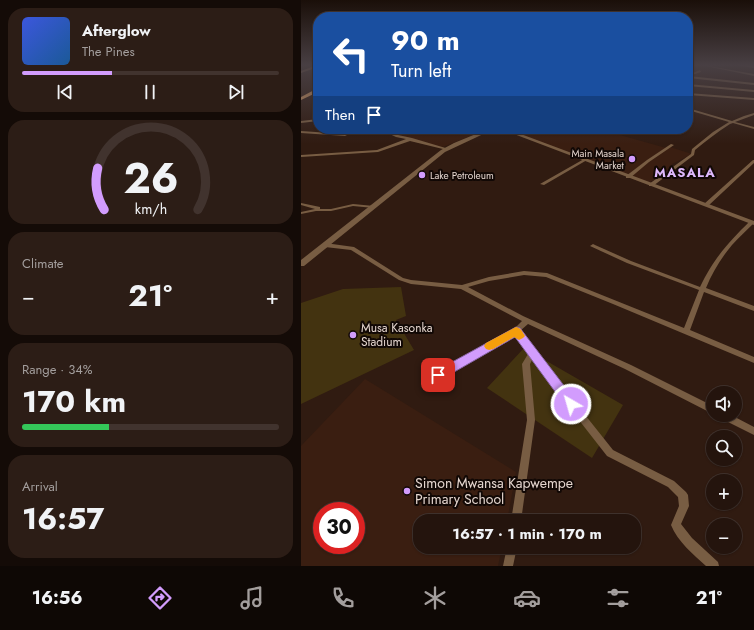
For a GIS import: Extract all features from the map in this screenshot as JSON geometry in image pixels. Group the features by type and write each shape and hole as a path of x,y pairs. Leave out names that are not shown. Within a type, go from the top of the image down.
{"highway":[{"path":"301,99 313,93"}],"street":[{"path":"693,94 754,100"},
{"path":"693,110 754,128"},
{"path":"651,185 693,154 693,150 698,145 730,122 754,114"},
{"path":"301,122 313,121"},
{"path":"301,132 313,133"},
{"path":"330,134 345,135"},
{"path":"392,134 447,149"},
{"path":"301,264 447,149 480,134"},
{"path":"516,134 753,223 730,243 719,258 702,289 686,331"},
{"path":"301,156 379,151 411,139"},
{"path":"628,177 648,161 673,145"},
{"path":"542,184 585,160"},
{"path":"706,205 754,161"},
{"path":"747,167 754,169"},
{"path":"301,204 322,210"},
{"path":"301,213 331,210 353,205 374,207"},
{"path":"325,245 353,248 401,279 411,282 462,286 489,279 524,273 547,275 754,360"},
{"path":"593,246 629,262 754,309"},
{"path":"462,286 527,321 628,367 706,406"},
{"path":"425,383 516,331 527,321"},
{"path":"516,331 532,354 610,453 671,484 683,495 684,506 676,525 688,542 714,566"},
{"path":"517,514 531,420 526,364 532,354"},
{"path":"737,422 754,431"},
{"path":"508,566 511,554"}],"shaded area":[{"path":"395,134 476,134 443,147"},
{"name":"Main Masala Market","path":"517,134 622,134 620,135 692,154 672,164 668,172 650,182 643,183"},
{"name":"Musa Kasonka Stadium","path":"401,287 406,316 396,320 414,350 301,404 301,303 343,289"},
{"path":"524,348 623,405 592,458 487,388"},
{"name":"Simon Mwansa Kapwempe Primary School","path":"365,379 516,472 508,514 413,514 413,554 501,554 498,566 301,566 301,446"}],"slow traffic":[{"path":"489,346 516,331 519,336"}],"place":[{"name":"Main Masala Market","path":"632,159"},
{"name":"Lake Petroleum","path":"422,175"},
{"name":"Musa Kasonka Stadium","path":"353,335"},
{"name":"Simon Mwansa Kapwempe Primary School","path":"407,491"}],"district":[{"name":"MASALA","path":"685,172"}],"route":[{"path":"438,375 516,331 571,404"}]}
